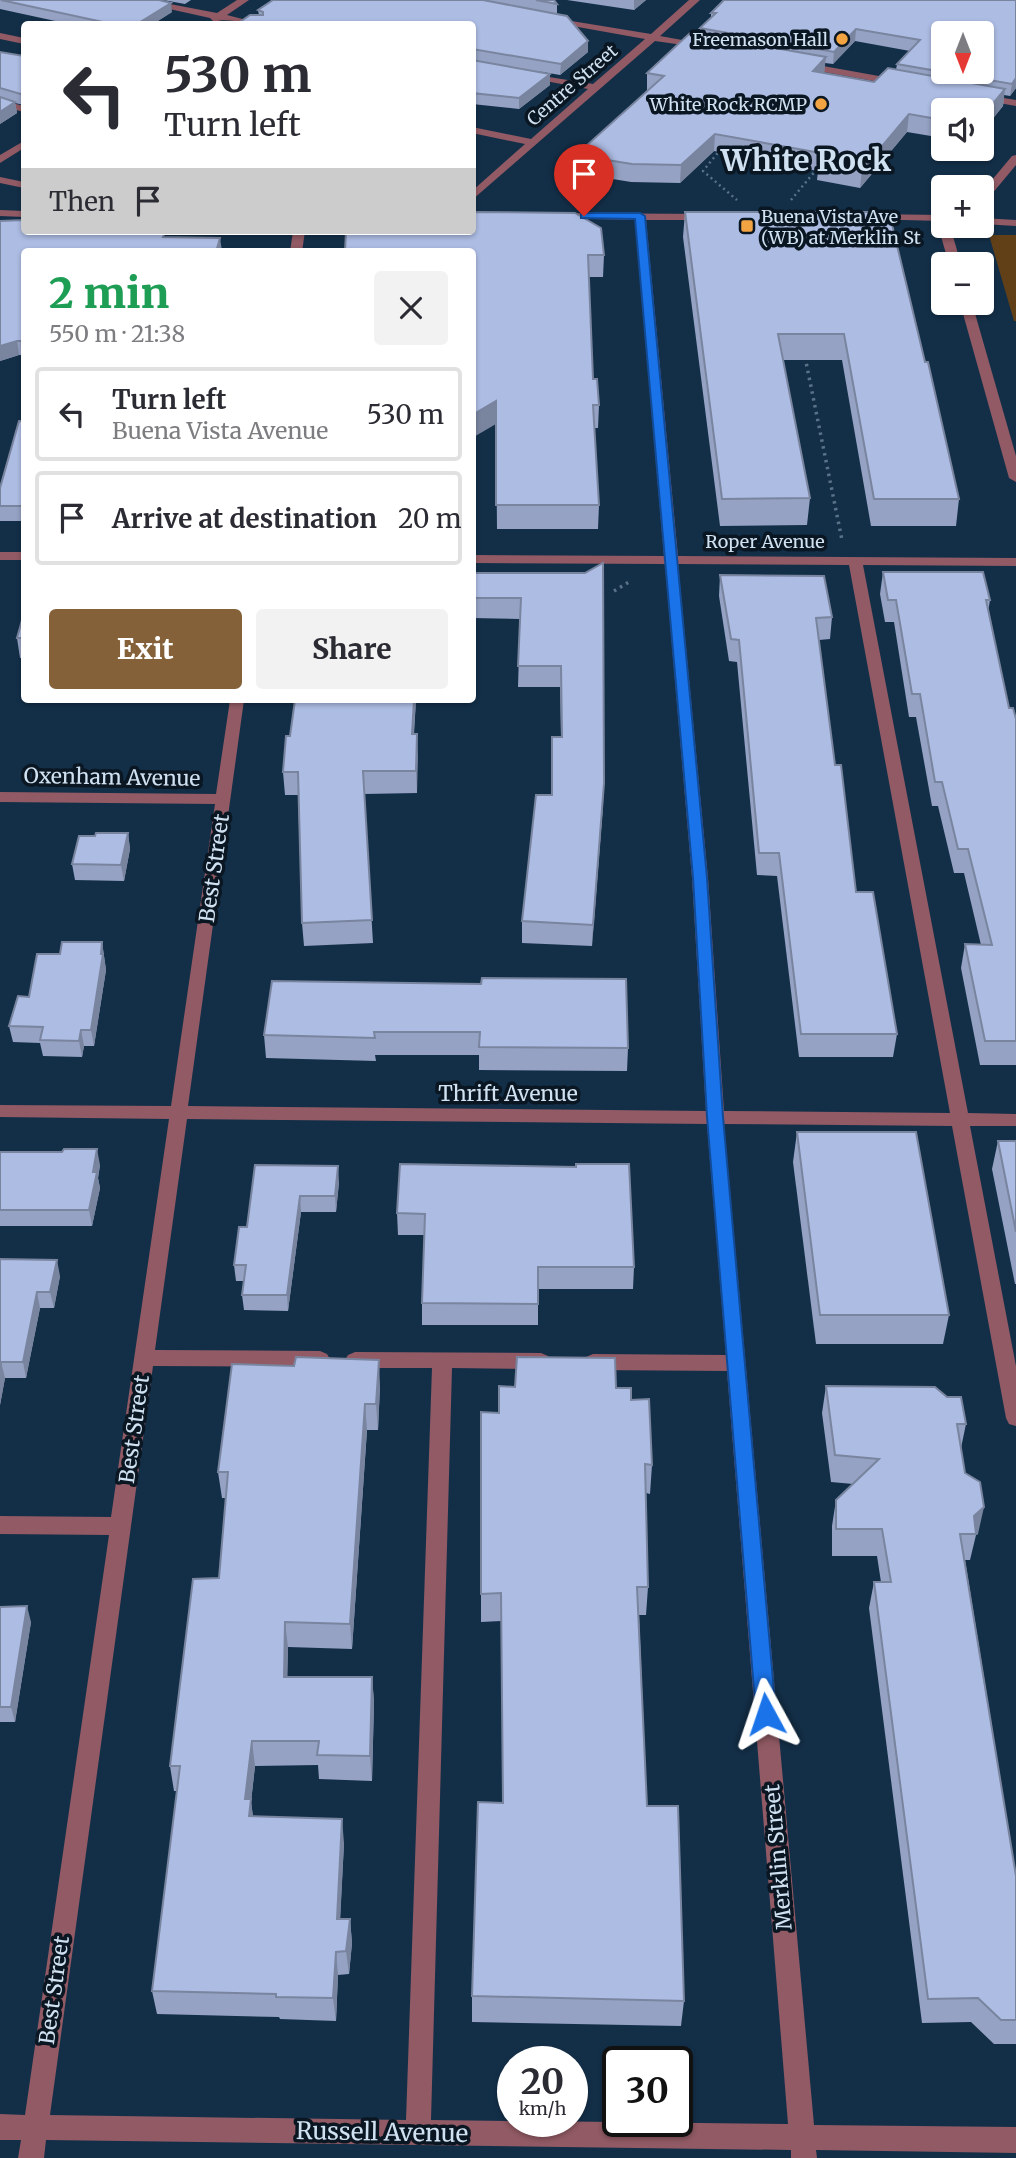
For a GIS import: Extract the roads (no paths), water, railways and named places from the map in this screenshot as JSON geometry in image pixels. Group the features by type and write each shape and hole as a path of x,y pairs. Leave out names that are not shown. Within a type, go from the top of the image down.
{"street":[{"path":"134,0 240,21"},
{"path":"211,21 244,0"},
{"name":"Centre Street","path":"476,193 695,0"},
{"path":"539,17 716,49"},
{"path":"0,36 21,40"},
{"path":"792,63 910,84"},
{"path":"513,73 596,88"},
{"path":"963,94 1016,103"},
{"path":"0,103 21,108"},
{"path":"476,131 533,143"},
{"path":"0,160 21,146"},
{"path":"994,185 1016,158"},
{"path":"0,180 21,184"},
{"path":"0,213 21,214"},
{"path":"542,216 718,217"},
{"name":"Merklin Street","path":"640,216 700,878 715,1117 803,2148"},
{"path":"850,217 931,220"},
{"path":"994,222 1016,223"},
{"path":"969,315 1016,478"},
{"path":"0,556 21,556"},
{"name":"Roper Avenue","path":"476,559 1016,562"},
{"path":"855,561 1016,1418"},
{"name":"Best Street","path":"31,2158 237,703"},
{"name":"Oxenham Avenue","path":"0,797 224,799"},
{"name":"Thrift Avenue","path":"0,1111 1016,1120"},
{"path":"145,1358 736,1363"},
{"path":"418,2132 442,1361"},
{"path":"0,1525 120,1526"},
{"name":"Russell Avenue","path":"0,2127 418,2132 803,2148 1016,2140"}],"place":[{"name":"Freemason Hall","path":"842,39"},
{"name":"White Rock RCMP","path":"821,104"},
{"name":"Buena Vista Ave (WB) at Merklin St","path":"747,226"}],"district":[{"name":"White Rock","path":"806,160"}]}
